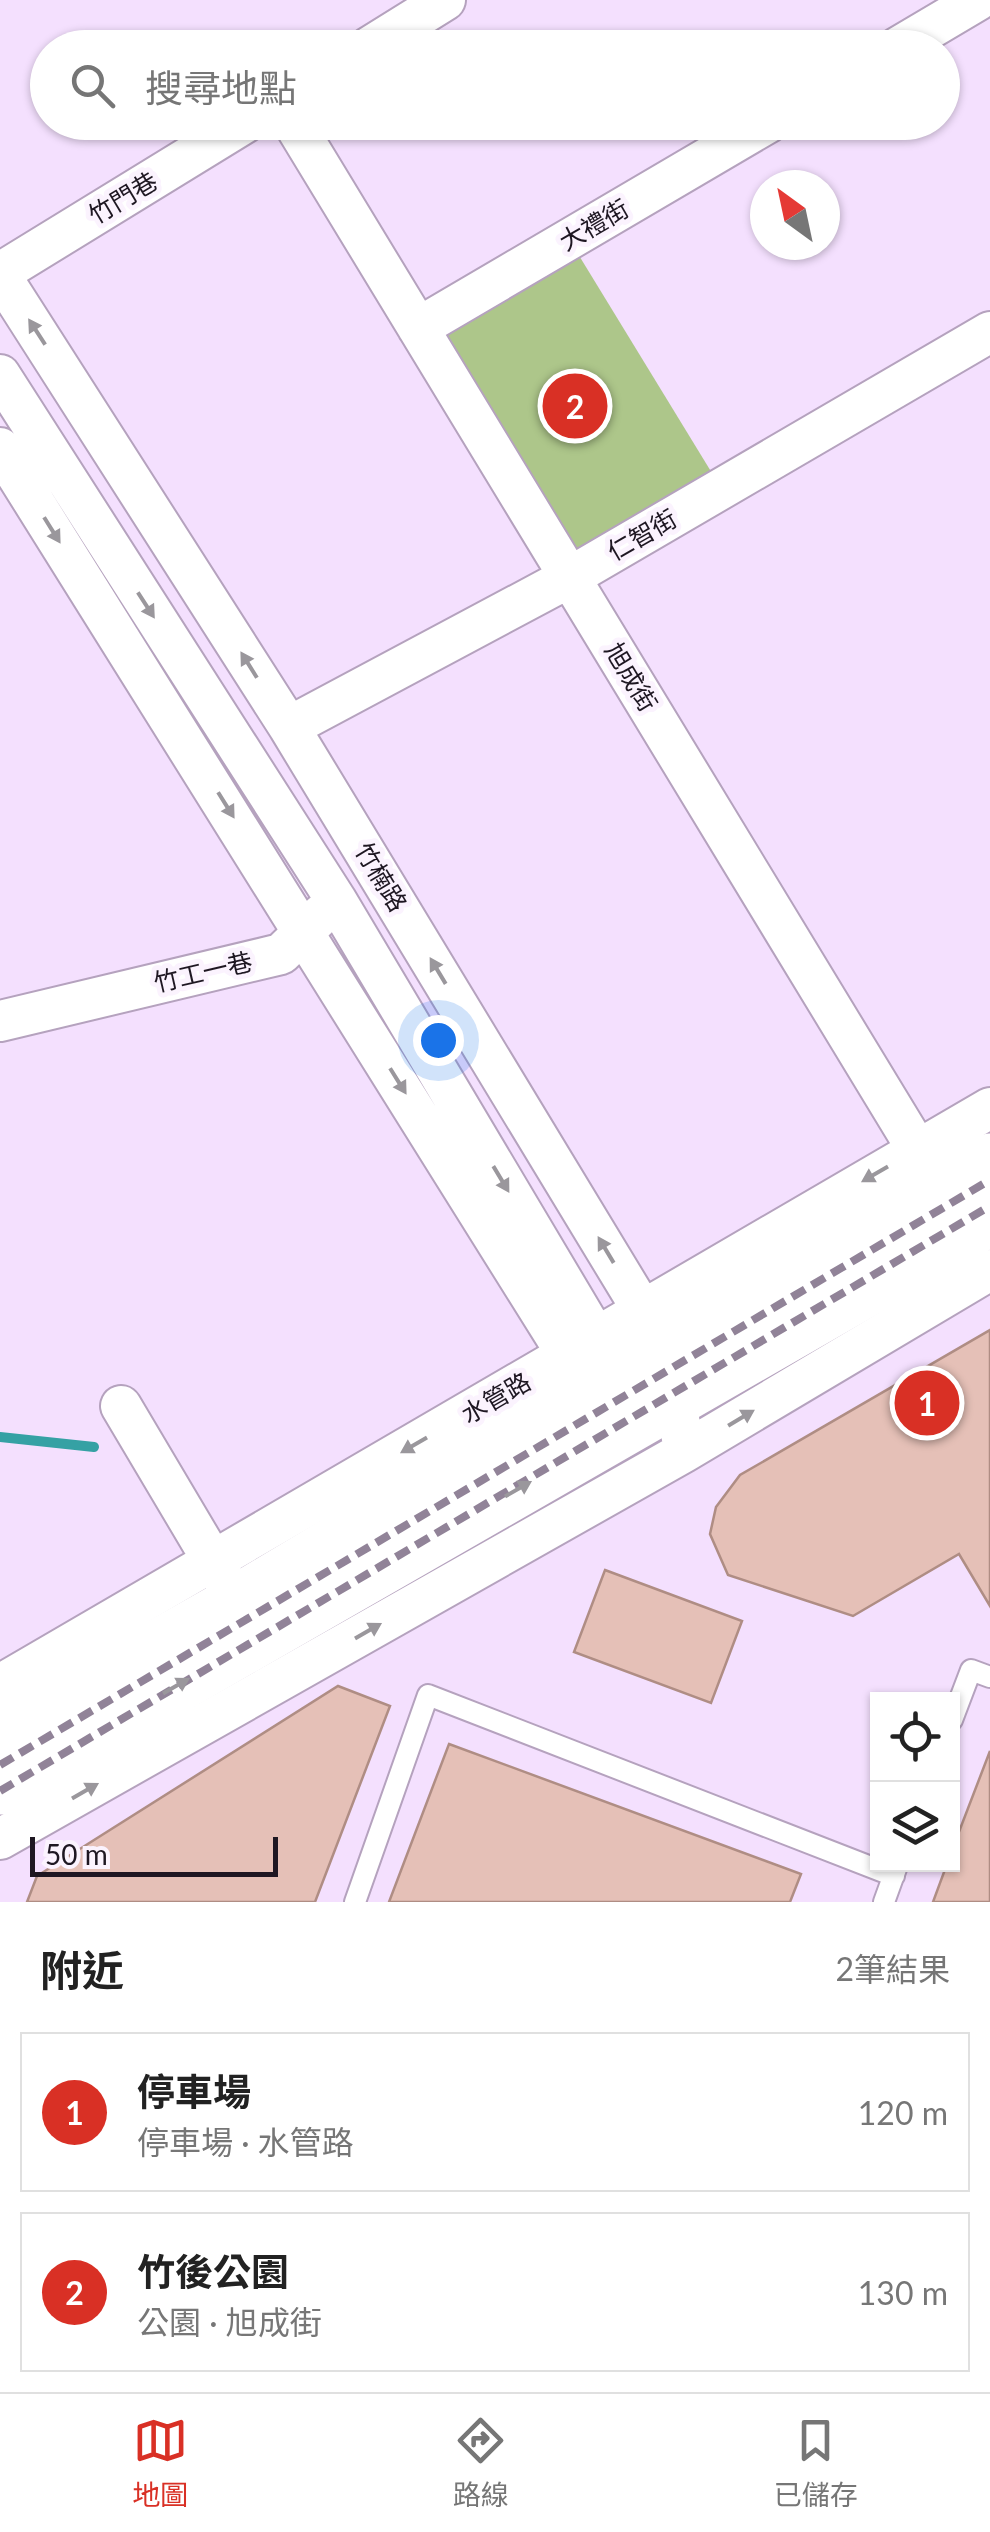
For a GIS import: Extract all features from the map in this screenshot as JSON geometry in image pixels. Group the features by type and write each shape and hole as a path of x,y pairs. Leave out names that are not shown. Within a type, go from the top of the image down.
{"street":[{"path":"397,30 445,0"},
{"path":"927,30 978,0"},
{"name":"竹門巷","path":"0,274 217,140"},
{"name":"旭成街","path":"304,140 961,1212"},
{"name":"大禮街","path":"418,328 738,140"},
{"name":"竹楠路","path":"0,274 289,727 656,1328"},
{"name":"仁智街","path":"289,727 570,577 990,332"},
{"name":"竹楠路","path":"0,374 10,416 336,900 616,1379"},
{"path":"10,416 68,379"},
{"name":"竹楠路","path":"0,448 305,930 616,1379 684,1452"},
{"name":"竹工一巷","path":"0,1021 280,954 373,864"},
{"name":"水管路","path":"0,1685 225,1582 616,1379 961,1212 990,1108"},
{"name":"水管路","path":"0,1839 684,1452 961,1212 990,1161"},
{"name":"水管路","path":"0,1787 616,1379 656,1328 961,1212"},
{"path":"121,1406 225,1582"},
{"name":"水管路","path":"0,1736 225,1582"}],"lane":[{"path":"960,1699 971,1670 990,1677"},
{"path":"355,1902 428,1695 870,1860"},
{"path":"884,1902 895,1872"}],"green space":[{"path":"575,249 715,478 575,562 436,334"}],"building":[{"path":"990,1330 990,1606 959,1554 853,1616 728,1575 710,1534 716,1507 740,1475"},
{"path":"605,1570 742,1621 711,1703 574,1652"},
{"path":"338,1686 390,1706 315,1902 27,1902 37,1876"},
{"path":"449,1744 801,1874 790,1902 389,1902"},
{"path":"990,1751 990,1902 933,1902 944,1872 960,1872 960,1829"}],"waterway":[{"path":"0,1437 94,1447"}],"railway":[{"path":"0,1765 990,1180"},
{"path":"0,1791 990,1206"}],"place":[{"name":"竹後公園","path":"575,406"},
{"name":"停車場","path":"927,1403"}]}
